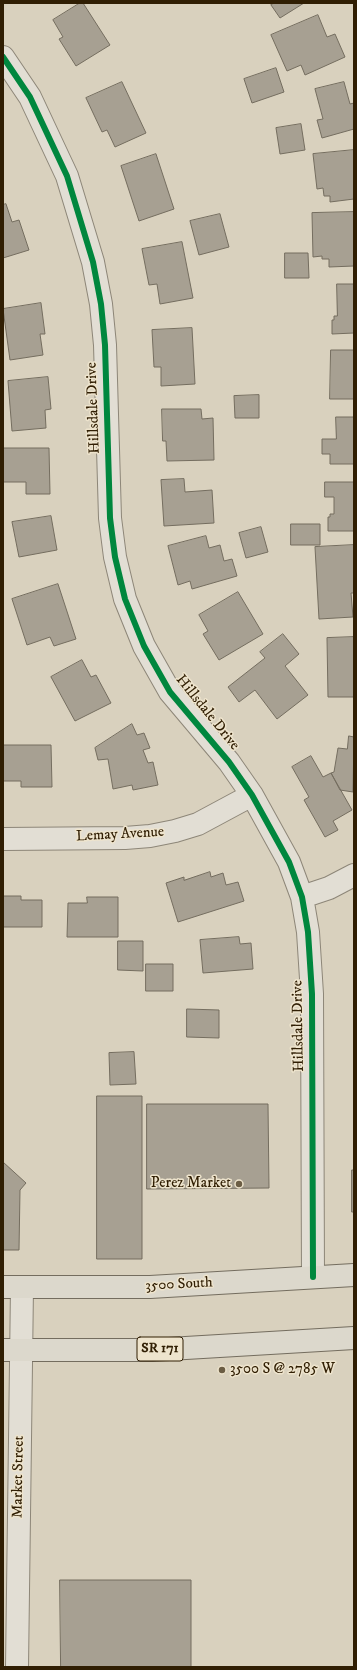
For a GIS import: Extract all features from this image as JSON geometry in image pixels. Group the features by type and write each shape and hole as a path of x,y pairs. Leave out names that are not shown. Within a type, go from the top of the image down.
{"main road":[{"name":"3500 South","path":"12,1287 150,1287 354,1275"},
{"name":"SR 171","path":"12,1350 152,1350 354,1338"}],"street":[{"name":"Hillsdale Drive","path":"3,57 30,97 67,176 93,262 101,304 105,345 110,518 115,557 126,599 144,646 170,692 229,762 252,795 289,862 302,897 308,932 312,994 313,1277"},
{"name":"Lemay Avenue","path":"3,839 150,836 175,832 198,824 252,795"},
{"path":"302,897 329,888 354,875"},
{"name":"Market Street","path":"12,1287 16,1666"}],"building":[{"path":"80,3 83,3 110,45 76,66 59,39 63,37 53,20"},
{"path":"275,3 304,3 280,18 271,5"},
{"path":"318,15 327,37 335,34 345,57 305,75 301,65 287,71 271,35"},
{"path":"276,68 284,92 252,103 244,79"},
{"path":"122,82 146,133 115,147 107,130 102,132 86,98"},
{"path":"344,82 350,104 354,103 354,129 322,138 317,120 323,119 315,89"},
{"path":"301,124 305,150 280,154 276,128"},
{"path":"354,150 354,199 330,202 330,196 324,196 323,188 317,189 313,154"},
{"path":"156,154 174,209 139,221 121,166"},
{"path":"6,204 12,222 19,220 29,250 3,258 3,205"},
{"path":"354,212 354,266 329,267 329,259 322,259 322,256 313,257 312,213"},
{"path":"220,214 229,247 199,255 190,221"},
{"path":"182,242 193,298 160,304 157,284 149,285 142,249"},
{"path":"285,253 308,253 309,278 285,278"},
{"path":"337,284 354,284 354,333 332,334 332,320 334,320 334,316 337,316"},
{"path":"41,303 45,334 40,334 43,355 10,360 3,309"},
{"path":"192,328 195,384 161,386 161,367 154,367 152,330"},
{"path":"331,350 354,350 354,399 330,399"},
{"path":"48,377 51,409 45,410 46,428 12,431 8,381"},
{"path":"259,395 259,418 235,418 234,396"},
{"path":"162,409 201,409 202,419 213,418 214,460 167,461 166,441 163,441"},
{"path":"336,417 354,417 354,464 330,464 330,454 322,454 322,439 336,439"},
{"path":"3,448 49,448 50,494 26,494 26,482 3,482"},
{"path":"184,479 185,492 212,490 214,523 164,526 161,480"},
{"path":"325,482 354,482 354,531 328,531 328,517 330,517 330,514 334,514 334,497 325,497"},
{"path":"51,516 57,550 19,557 12,522"},
{"path":"291,524 320,524 320,545 291,545"},
{"path":"261,527 268,552 246,558 239,533"},
{"path":"206,536 209,548 220,545 224,561 232,559 237,576 192,589 190,581 178,585 168,546"},
{"path":"354,545 354,593 351,593 353,617 319,619 315,547"},
{"path":"58,584 76,639 54,646 50,637 27,645 12,599"},
{"path":"238,592 263,634 219,660 203,634 208,631 199,615"},
{"path":"283,634 299,654 285,666 308,695 277,719 255,690 239,702 228,687 265,658 260,652"},
{"path":"354,637 354,697 328,697 327,638"},
{"path":"82,660 91,677 96,675 111,703 75,721 51,677"},
{"path":"132,724 137,735 144,733 150,748 143,750 148,763 153,762 158,785 133,790 132,785 113,789 108,759 98,760 95,748"},
{"path":"349,736 354,737 353,792 340,790 331,773 334,772 338,748 347,749"},
{"path":"3,745 51,745 52,787 21,787 21,781 3,781"},
{"path":"311,756 323,777 331,773 352,810 333,821 338,830 325,837 304,800 309,797 292,767"},
{"path":"210,872 211,877 223,873 226,885 238,882 244,901 178,922 166,883 184,877 184,880"},
{"path":"3,896 21,896 21,900 42,900 42,927 3,927"},
{"path":"87,897 118,897 118,937 67,937 68,903 87,903"},
{"path":"239,937 240,944 251,943 253,969 203,973 200,940"},
{"path":"118,941 143,941 143,971 118,970"},
{"path":"146,964 173,964 173,991 146,991"},
{"path":"187,1009 219,1010 219,1038 187,1037"},
{"path":"134,1052 136,1084 110,1085 109,1053"},
{"path":"97,1096 142,1096 142,1259 97,1259"},
{"path":"147,1104 268,1104 269,1188 147,1189"},
{"path":"3,1162 26,1183 20,1190 19,1250 3,1250"},
{"path":"352,1170 354,1170 354,1212 352,1212"},
{"path":"60,1580 191,1580 191,1667 61,1667"}],"cycle path":[{"path":"3,57 30,97 67,176 93,262 101,304 105,345 110,518 115,557 125,599 144,646 170,692 229,762 252,795 289,862 302,897 308,932 312,994 313,1277"}],"place":[{"name":"Perez Market","path":"239,1184"},
{"name":"3500 S @ 2785 W","path":"222,1370"}]}
